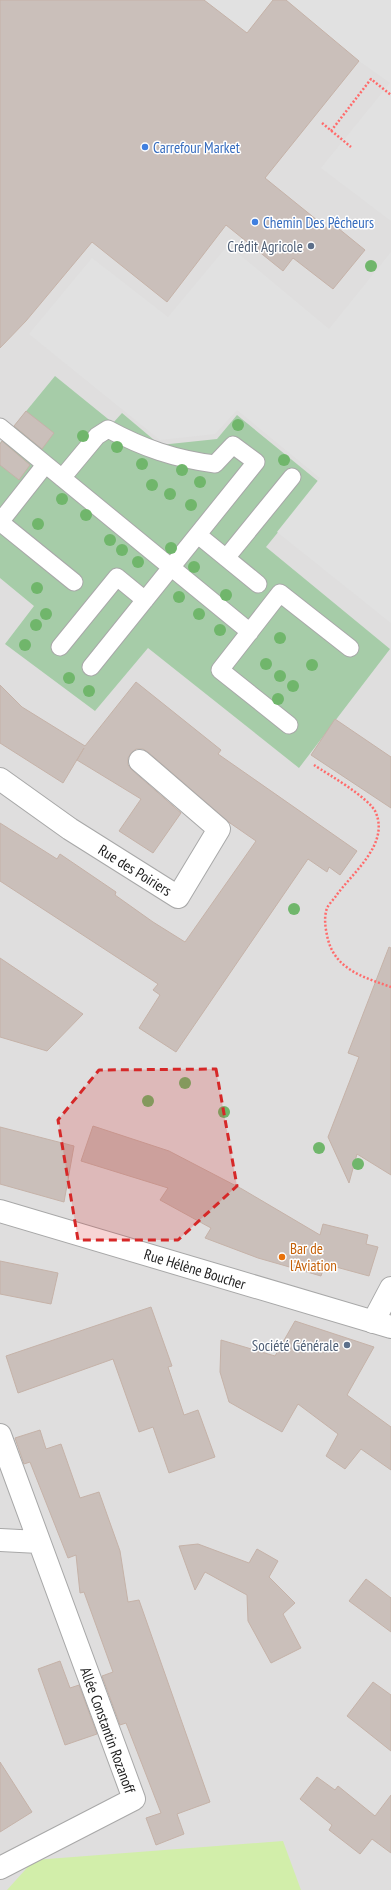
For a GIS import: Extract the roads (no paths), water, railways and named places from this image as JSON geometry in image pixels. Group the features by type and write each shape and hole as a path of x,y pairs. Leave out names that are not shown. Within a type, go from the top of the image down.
{"street":[{"name":"Rue des Poiriers","path":"0,778 70,829 178,897 219,829 140,761"},
{"name":"Rue Hélène Boucher","path":"0,1211 382,1324"},
{"path":"382,1324 391,1288"},
{"name":"Allée Constantin Rozanoff","path":"0,1436 134,1799 0,1868"},
{"path":"0,1540 39,1542"}],"lane":[{"path":"0,427 250,632"},
{"path":"62,478 97,436 108,429 131,442 158,452 194,462 215,464 233,445 256,462 91,667"},
{"path":"45,465 0,522 74,582"},
{"path":"226,558 292,477"},
{"path":"198,535 258,584"},
{"path":"60,646 117,578 145,600"},
{"path":"289,725 220,670 280,593 350,648"}],"place":[{"name":"Carrefour Market","path":"145,147"},
{"name":"Chemin Des Pêcheurs","path":"255,222"},
{"name":"Crédit Agricole","path":"311,246"},
{"name":"Bar de l'Aviation","path":"282,1257"},
{"name":"Société Générale","path":"347,1345"}]}
